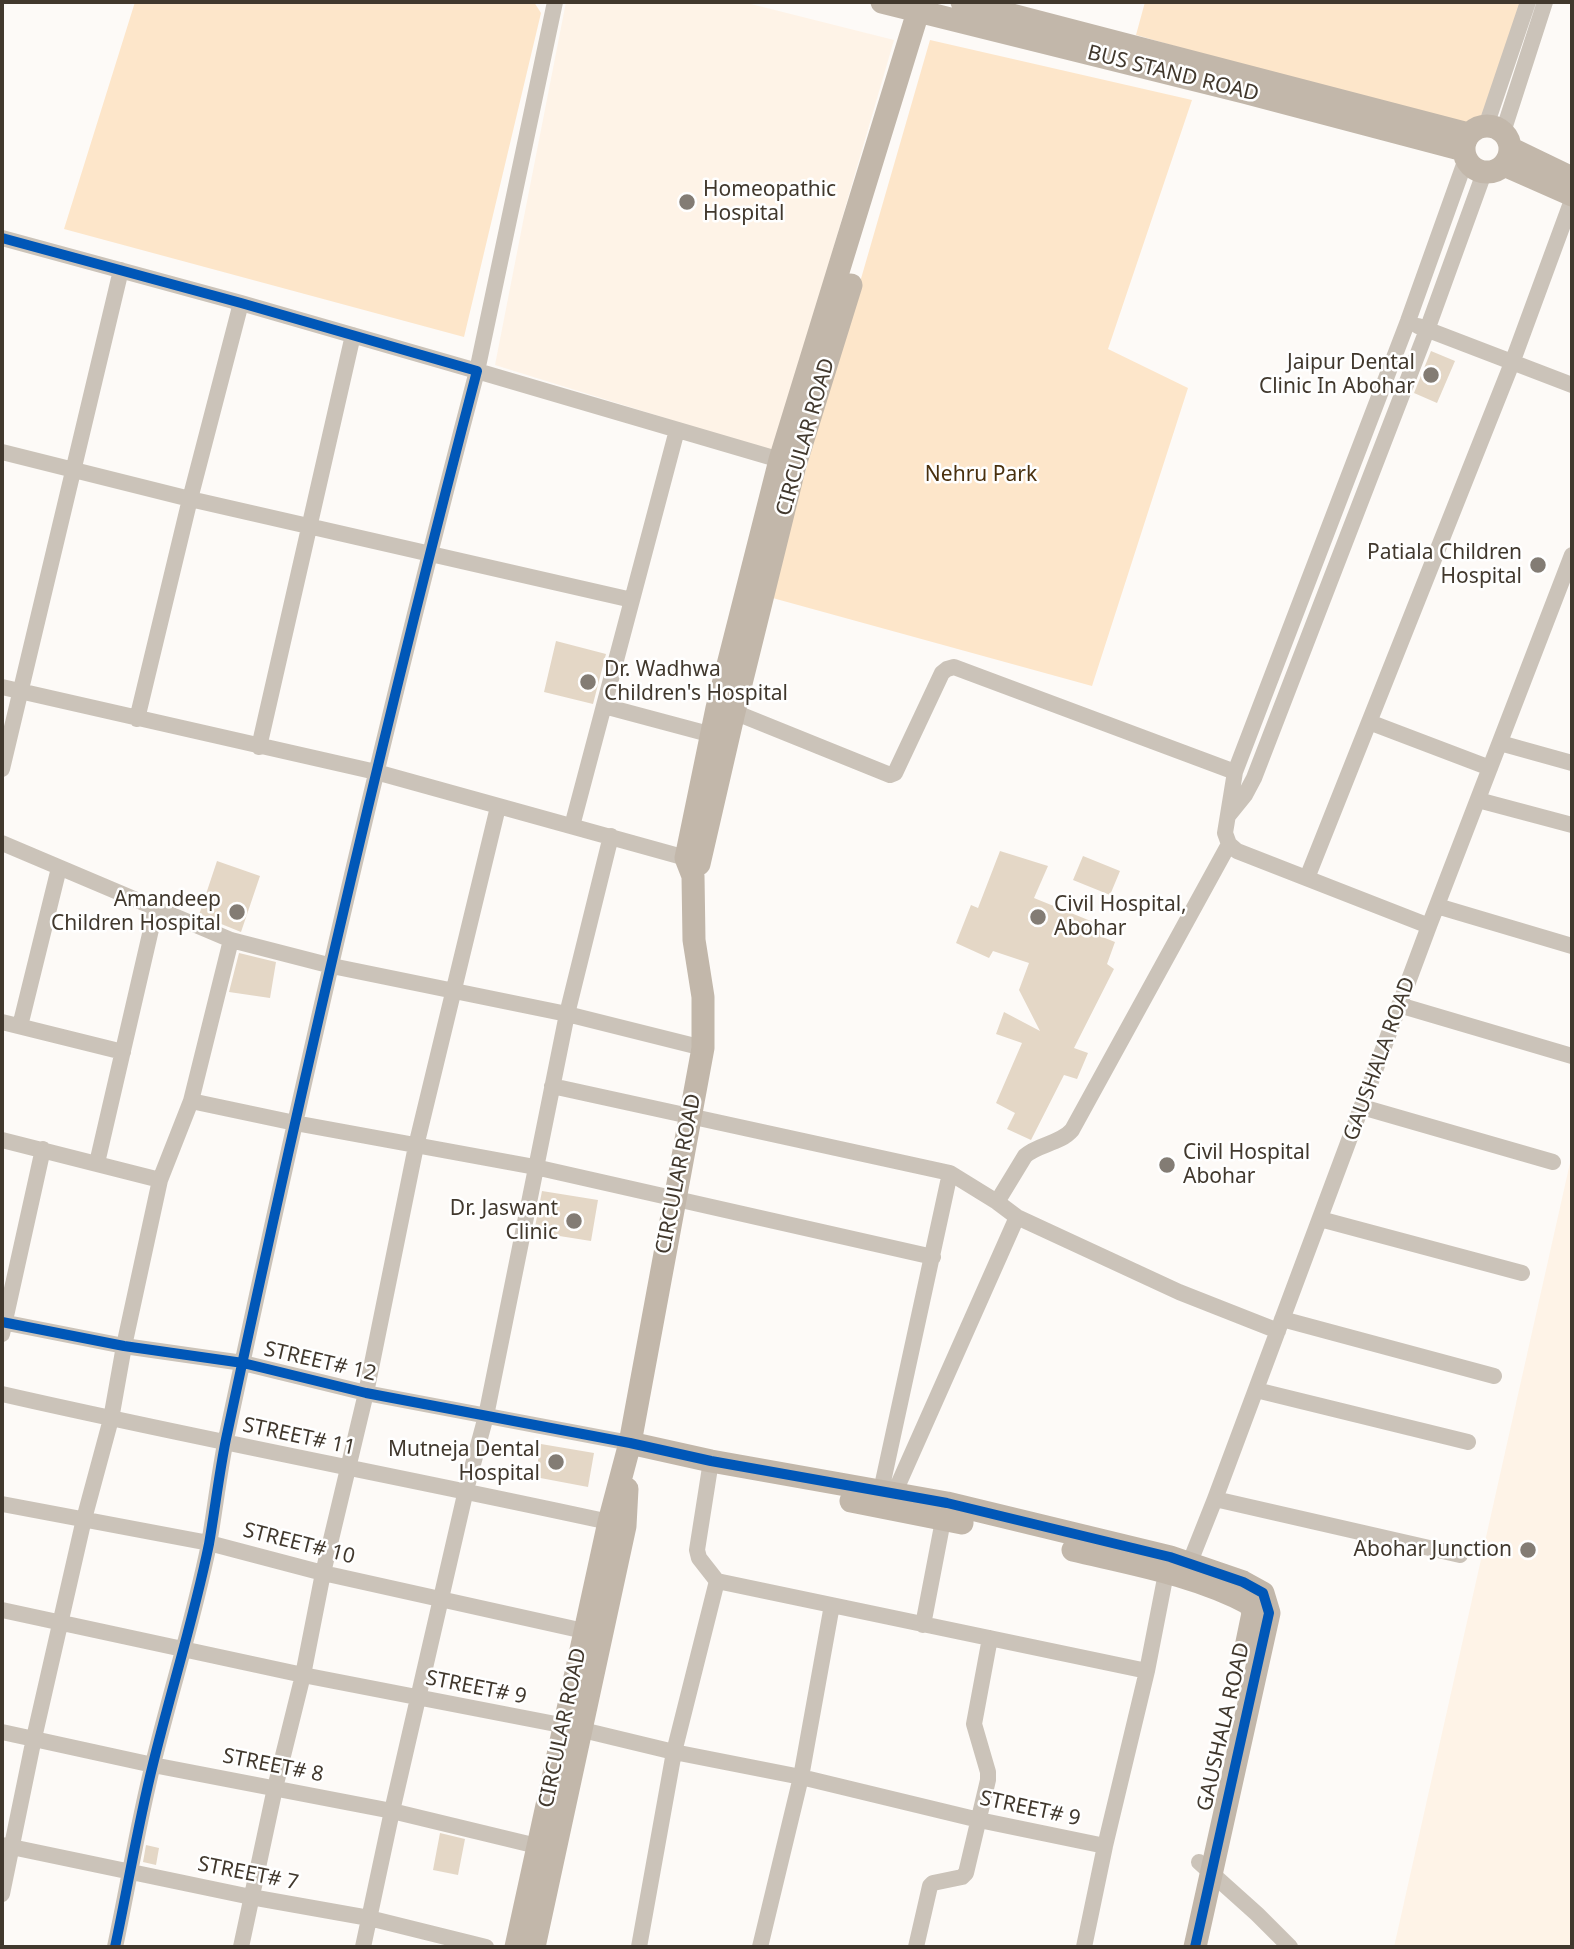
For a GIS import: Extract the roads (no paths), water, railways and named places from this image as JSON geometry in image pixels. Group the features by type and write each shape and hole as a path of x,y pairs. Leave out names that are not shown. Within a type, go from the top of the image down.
{"main road":[{"name":"BUS STAND ROAD","path":"882,2 928,7 1244,92 1485,148"},
{"name":"BUS STAND ROAD","path":"962,2 1485,148"},
{"name":"CIRCULAR ROAD","path":"534,1947 574,1728 584,1631 608,1522 626,1457 703,1048 704,1015 694,940 689,867 701,861 720,737 788,462 928,7"},
{"path":"1485,148 1572,178"},
{"path":"1485,148 1572,197"},
{"name":"CIRCULAR ROAD","path":"720,737 734,712 788,462"},
{"name":"CIRCULAR ROAD","path":"516,1947 537,1846 574,1728 625,1526 626,1457"},
{"path":"626,1457 945,1510 1177,1568"},
{"name":"GAUSHALA ROAD","path":"1177,1568 1243,1582 1263,1593 1269,1612 1205,1867 1180,1947"},
{"name":"GAUSHALA ROAD","path":"1195,1947 1205,1867"}],"street":[{"path":"116,1947 153,1765 185,1650 209,1543 225,1443 295,1123 429,553 477,371 555,2"},
{"path":"1226,818 1245,795 1254,778 1427,330 1528,2"},
{"path":"1429,926 1237,851 1229,844 1225,833 1226,818 1235,772 1408,321 1485,148 1545,2"},
{"path":"1307,878 1512,363 1572,197"},
{"path":"2,239 241,303 788,462"},
{"path":"2,769 121,270"},
{"path":"137,719 241,303"},
{"path":"1408,321 1572,385"},
{"path":"259,747 353,335"},
{"path":"572,826 677,430"},
{"path":"2,452 311,528 632,600"},
{"name":"GAUSHALA ROAD","path":"1177,1568 1215,1499 1429,926 1500,743 1567,583 1572,555"},
{"path":"734,712 890,775 895,773 943,673 954,667 1235,772"},
{"path":"2,687 376,772 611,836 689,867"},
{"path":"604,706 720,737"},
{"path":"1369,722 1490,768"},
{"path":"1500,743 1572,763"},
{"path":"1478,800 1572,825"},
{"path":"241,1947 275,1788 303,1675 323,1573 366,1394 416,1146 498,807"},
{"path":"363,1947 466,1490 486,1416 567,1014 611,836"},
{"path":"2,843 231,940 332,966 567,1014 703,1048"},
{"path":"997,1202 1025,1156 1032,1150 1067,1136 1072,1130 1229,844"},
{"path":"20,1027 59,869"},
{"path":"1437,906 1572,946"},
{"path":"97,1163 156,908"},
{"path":"2,1894 7,1846 62,1624 84,1519 111,1419 160,1180 191,1101 231,940"},
{"path":"1399,1005 1572,1056"},
{"path":"2,1022 123,1052"},
{"path":"552,1086 950,1173 1017,1217 1179,1292 1280,1325 1494,1376"},
{"path":"191,1101 535,1167 933,1257"},
{"path":"1362,1107 1553,1162"},
{"path":"2,1140 160,1180"},
{"path":"3,1326 43,1149"},
{"path":"885,1499 950,1173"},
{"path":"885,1499 1017,1217"},
{"path":"1320,1219 1522,1273"},
{"name":"STREET# 12","path":"3,1326 243,1363 366,1394 486,1416 626,1457"},
{"path":"1256,1390 1468,1442"},
{"name":"STREET# 11","path":"2,1394 608,1522"},
{"path":"710,1469 697,1550 699,1558 717,1581 1147,1671"},
{"path":"1215,1499 1460,1555"},
{"name":"STREET# 10","path":"2,1504 209,1543 323,1573 584,1631"},
{"path":"923,1625 945,1510"},
{"path":"1084,1947 1147,1671 1177,1568"},
{"path":"639,1947 674,1752 717,1581"},
{"path":"760,1947 801,1777 832,1605"},
{"name":"STREET# 9","path":"2,1610 303,1675 574,1728 1105,1846"},
{"path":"916,1947 930,1886 964,1876 979,1820 988,1772 974,1724 990,1639"},
{"name":"STREET# 8","path":"2,1732 153,1765 392,1811 537,1846"},
{"name":"STREET# 7","path":"7,1846 251,1897 369,1918 486,1947"},
{"path":"1205,1867 1290,1947"}],"place":[{"name":"Homeopathic Hospital","path":"687,202"},
{"name":"Jaipur Dental Clinic In Abohar","path":"1431,375"},
{"name":"Patiala Children Hospital","path":"1538,565"},
{"name":"Dr. Wadhwa Children's Hospital","path":"588,682"},
{"name":"Amandeep Children Hospital","path":"237,912"},
{"name":"Civil Hospital, Abohar","path":"1038,917"},
{"name":"Civil Hospital Abohar","path":"1167,1165"},
{"name":"Dr. Jaswant Clinic","path":"574,1221"},
{"name":"Mutneja Dental Hospital","path":"556,1462"},
{"name":"Abohar Junction","path":"1528,1550"}],"park label":[{"name":"Nehru Park","path":"981,475"}]}
